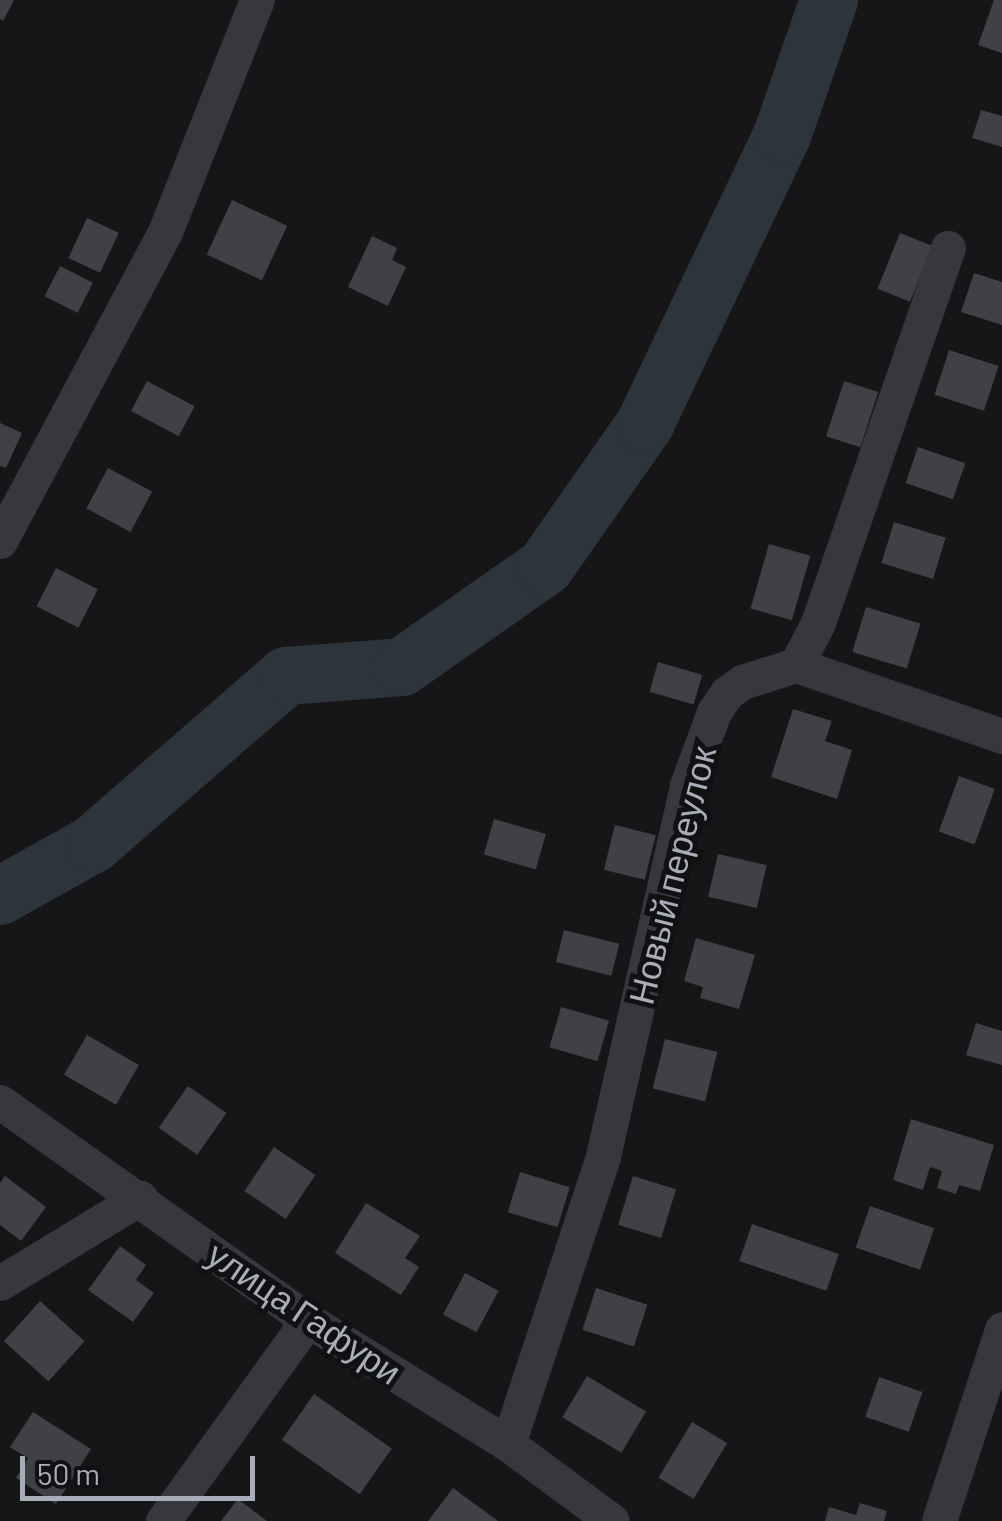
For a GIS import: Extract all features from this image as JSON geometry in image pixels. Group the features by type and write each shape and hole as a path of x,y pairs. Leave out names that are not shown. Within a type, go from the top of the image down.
{"street":[{"path":"0,542 165,232 257,0"},
{"path":"948,248 818,623 796,665 1002,736"},
{"name":"Новый переулок","path":"508,1444 604,1156 687,784 714,712 726,693 742,682 796,665"},
{"name":"улица Гафури","path":"0,1102 308,1320 508,1444 612,1521"},
{"path":"0,1284 140,1198"},
{"path":"163,1521 308,1320"},
{"path":"939,1521 1002,1329"}],"building":[{"path":"0,0 14,0 3,21 0,19"},
{"path":"994,0 1002,0 1002,53 978,45"},
{"path":"981,110 1002,116 1002,147 972,138"},
{"path":"232,200 287,226 262,280 207,254"},
{"path":"87,218 119,233 100,273 68,258"},
{"path":"900,233 932,246 910,302 878,289"},
{"path":"372,236 397,248 392,260 406,267 388,306 348,287"},
{"path":"60,266 93,283 78,313 45,296"},
{"path":"974,273 1002,282 1002,325 961,312"},
{"path":"949,350 998,366 984,411 934,395"},
{"path":"147,381 195,406 179,436 131,411"},
{"path":"844,381 878,392 860,447 826,436"},
{"path":"0,423 22,433 6,468 0,466"},
{"path":"918,447 965,463 953,499 906,483"},
{"path":"108,468 152,491 131,532 86,509"},
{"path":"894,522 946,538 933,579 881,563"},
{"path":"769,544 810,556 792,620 751,608"},
{"path":"56,568 98,589 78,628 36,606"},
{"path":"866,607 921,624 907,669 852,652"},
{"path":"658,662 702,675 694,704 649,692"},
{"path":"793,709 832,721 825,741 852,750 837,799 771,777"},
{"path":"959,776 995,789 975,844 939,831"},
{"path":"494,819 546,834 536,869 484,855"},
{"path":"615,825 656,835 645,880 604,870"},
{"path":"718,854 767,865 757,908 708,897"},
{"path":"564,930 619,944 611,976 556,962"},
{"path":"696,938 755,955 739,1009 700,998 703,987 684,981"},
{"path":"561,1007 609,1021 597,1061 549,1047"},
{"path":"976,1023 1002,1031 1002,1065 966,1055"},
{"path":"87,1035 139,1065 116,1105 64,1075"},
{"path":"665,1039 717,1052 705,1102 653,1088"},
{"path":"188,1086 227,1113 197,1155 159,1128"},
{"path":"911,1119 994,1145 980,1191 959,1185 956,1194 937,1188 942,1171 930,1167 923,1190 893,1180"},
{"path":"274,1147 315,1175 286,1219 244,1191"},
{"path":"520,1172 570,1187 557,1227 508,1212"},
{"path":"5,1176 46,1207 21,1241 0,1225 0,1183"},
{"path":"633,1176 676,1189 661,1238 618,1225"},
{"path":"366,1203 420,1236 405,1258 419,1267 401,1295 335,1253"},
{"path":"870,1206 934,1228 920,1270 856,1248"},
{"path":"752,1224 839,1254 826,1291 739,1261"},
{"path":"120,1246 146,1265 136,1280 154,1293 133,1322 88,1290"},
{"path":"465,1273 499,1291 476,1332 443,1314"},
{"path":"596,1288 647,1305 634,1347 582,1330"},
{"path":"40,1301 85,1341 48,1381 4,1341"},
{"path":"587,1376 646,1412 621,1453 562,1417"},
{"path":"879,1377 922,1392 909,1432 865,1417"},
{"path":"314,1394 392,1448 360,1494 282,1440"},
{"path":"33,1412 91,1449 56,1504 16,1478 28,1458 10,1447"},
{"path":"692,1422 727,1443 694,1499 659,1478"},
{"path":"453,1488 498,1521 428,1521"},
{"path":"238,1499 267,1521 221,1521"},
{"path":"860,1503 887,1511 884,1521 825,1521 829,1507 856,1515"}],"waterway":[{"path":"0,896 93,844 286,676 402,667 545,567 645,424 783,133 829,0"}]}
